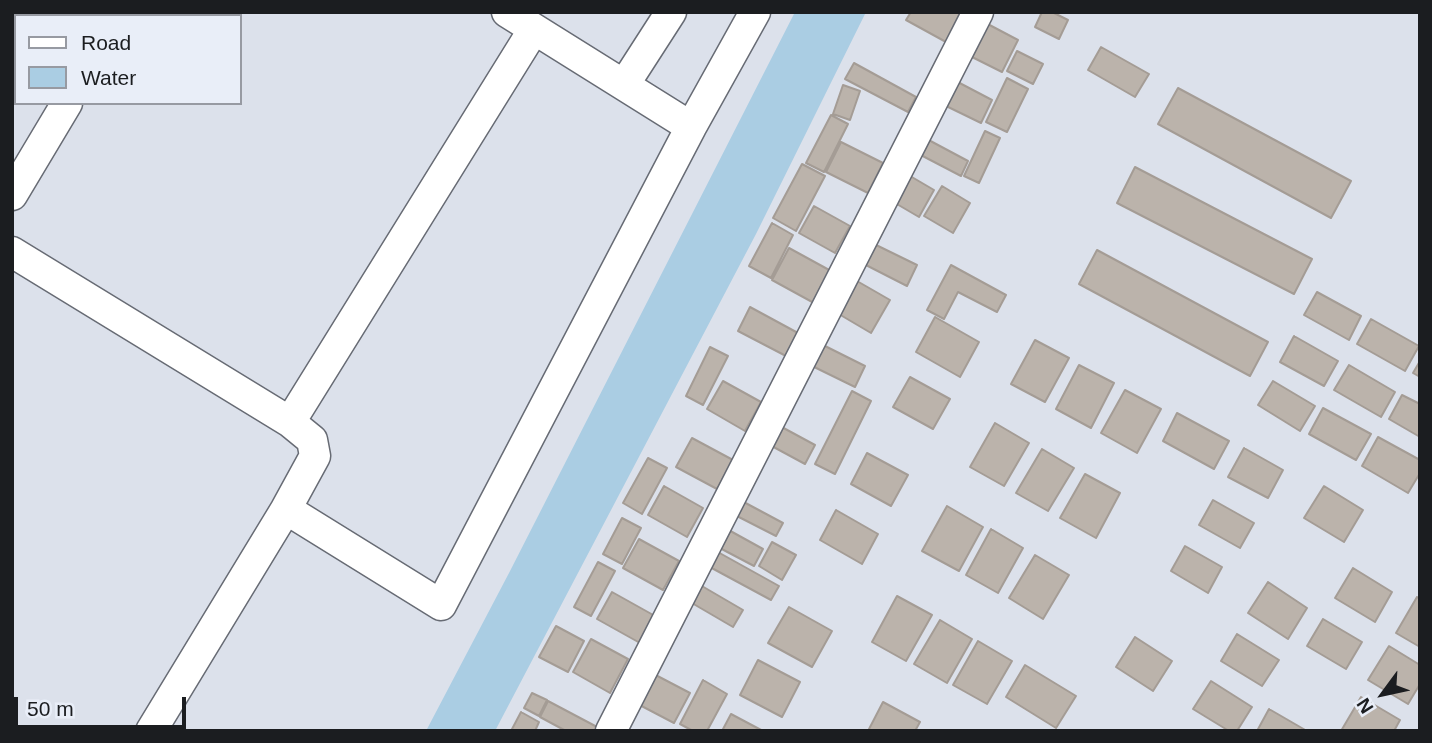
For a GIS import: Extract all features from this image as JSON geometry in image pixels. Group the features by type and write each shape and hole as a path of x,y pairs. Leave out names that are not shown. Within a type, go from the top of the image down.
{"street":[{"path":"507,12 691,127"},
{"path":"624,85 671,12"},
{"path":"286,509 441,605 691,127 755,12"},
{"path":"611,731 978,12"},
{"path":"290,422 534,29"},
{"path":"12,195 66,105"},
{"path":"12,252 290,422 312,440 315,456 286,509 151,731"}],"water":[{"path":"795,12 866,12 756,234 495,731 426,731 509,573"}],"building":[{"path":"911,12 961,14 946,42 906,20"},
{"path":"1042,12 1052,12 1068,20 1059,39 1035,27"},
{"path":"982,21 1018,40 1002,72 966,54"},
{"path":"1101,47 1149,74 1135,97 1088,70"},
{"path":"1017,51 1043,64 1033,84 1007,71"},
{"path":"854,63 916,97 908,112 845,79"},
{"path":"1007,78 1028,89 1007,132 986,122"},
{"path":"952,79 992,100 981,123 940,103"},
{"path":"843,85 860,91 850,120 833,114"},
{"path":"1178,88 1351,181 1331,218 1158,124"},
{"path":"831,115 848,124 824,172 806,163"},
{"path":"985,131 1000,138 979,183 964,176"},
{"path":"923,137 968,161 961,176 915,152"},
{"path":"841,142 883,163 868,193 826,172"},
{"path":"802,164 825,176 796,231 773,218"},
{"path":"1135,167 1312,259 1294,294 1117,203"},
{"path":"905,173 934,190 919,217 890,200"},
{"path":"942,186 970,203 953,233 924,216"},
{"path":"814,206 850,226 835,253 799,233"},
{"path":"772,223 793,235 771,278 749,266"},
{"path":"870,242 917,265 907,286 860,262"},
{"path":"789,248 831,271 814,303 772,280"},
{"path":"1097,250 1268,342 1250,376 1079,284"},
{"path":"951,265 1006,295 997,312 958,292 944,319 927,310"},
{"path":"850,277 890,300 871,333 832,310"},
{"path":"1317,292 1361,316 1349,340 1304,315"},
{"path":"750,307 798,333 786,356 738,331"},
{"path":"935,317 979,342 960,377 916,352"},
{"path":"1371,319 1419,346 1405,371 1357,344"},
{"path":"1294,336 1338,361 1324,386 1280,362"},
{"path":"1035,340 1069,358 1045,402 1011,384"},
{"path":"817,342 865,366 855,387 806,363"},
{"path":"710,347 728,356 703,405 686,396"},
{"path":"1420,361 1420,377 1413,373"},
{"path":"1079,365 1114,383 1091,428 1056,409"},
{"path":"1349,365 1395,392 1381,417 1334,390"},
{"path":"910,377 950,399 933,429 893,407"},
{"path":"723,381 761,402 745,431 707,409"},
{"path":"1273,381 1315,406 1300,431 1258,405"},
{"path":"1125,390 1161,409 1137,453 1101,433"},
{"path":"852,391 871,401 835,474 815,464"},
{"path":"1402,395 1420,404 1420,437 1389,419"},
{"path":"1323,408 1371,434 1356,460 1309,434"},
{"path":"1177,413 1229,441 1214,469 1163,441"},
{"path":"995,423 1029,443 1004,486 970,467"},
{"path":"778,425 815,445 805,464 768,444"},
{"path":"1378,437 1420,460 1420,473 1408,493 1362,466"},
{"path":"692,438 733,460 717,489 676,467"},
{"path":"1244,448 1283,470 1268,498 1228,477"},
{"path":"1042,449 1074,468 1048,511 1016,493"},
{"path":"867,453 908,475 891,506 851,484"},
{"path":"648,458 667,468 642,514 623,503"},
{"path":"1085,474 1120,493 1096,538 1060,518"},
{"path":"664,486 703,508 687,537 648,515"},
{"path":"1324,486 1363,510 1344,542 1304,518"},
{"path":"740,500 783,523 776,536 733,514"},
{"path":"1213,500 1254,523 1240,548 1199,525"},
{"path":"947,506 983,527 959,571 922,551"},
{"path":"836,510 878,534 862,564 820,540"},
{"path":"622,518 641,528 622,564 603,554"},
{"path":"725,528 763,549 754,566 716,546"},
{"path":"991,529 1023,548 998,593 966,575"},
{"path":"639,539 679,561 663,590 623,568"},
{"path":"772,542 796,555 782,580 759,566"},
{"path":"1185,546 1222,567 1208,593 1171,571"},
{"path":"716,551 779,586 771,600 708,566"},
{"path":"1035,555 1069,575 1043,619 1009,598"},
{"path":"598,562 615,571 591,616 574,607"},
{"path":"1353,568 1392,592 1375,622 1335,598"},
{"path":"695,582 743,610 733,627 685,599"},
{"path":"1268,582 1307,608 1288,639 1248,613"},
{"path":"612,592 655,616 640,643 597,619"},
{"path":"897,596 932,615 906,661 872,642"},
{"path":"1417,597 1420,599 1420,647 1396,633"},
{"path":"789,607 832,631 812,667 768,643"},
{"path":"1323,619 1362,642 1346,669 1307,646"},
{"path":"940,620 972,639 947,683 914,664"},
{"path":"556,626 584,641 568,672 539,657"},
{"path":"1237,634 1279,660 1262,686 1221,661"},
{"path":"1135,637 1172,661 1153,691 1116,667"},
{"path":"591,639 628,659 610,693 573,672"},
{"path":"978,641 1012,661 987,704 953,685"},
{"path":"1389,646 1420,665 1420,684 1408,704 1368,680"},
{"path":"758,660 800,682 782,717 740,695"},
{"path":"1025,665 1076,696 1056,728 1006,697"},
{"path":"648,671 690,693 674,723 632,701"},
{"path":"703,680 727,694 707,731 693,731 680,724"},
{"path":"1211,681 1252,707 1237,731 1229,731 1193,709"},
{"path":"532,693 547,700 539,716 524,708"},
{"path":"1361,697 1400,720 1394,731 1341,731"},
{"path":"548,701 599,728 597,731 566,731 540,717"},
{"path":"883,702 920,722 915,731 868,731"},
{"path":"1269,709 1307,731 1257,731"},
{"path":"521,712 539,722 535,731 511,731"},
{"path":"731,714 763,731 722,731"}]}
